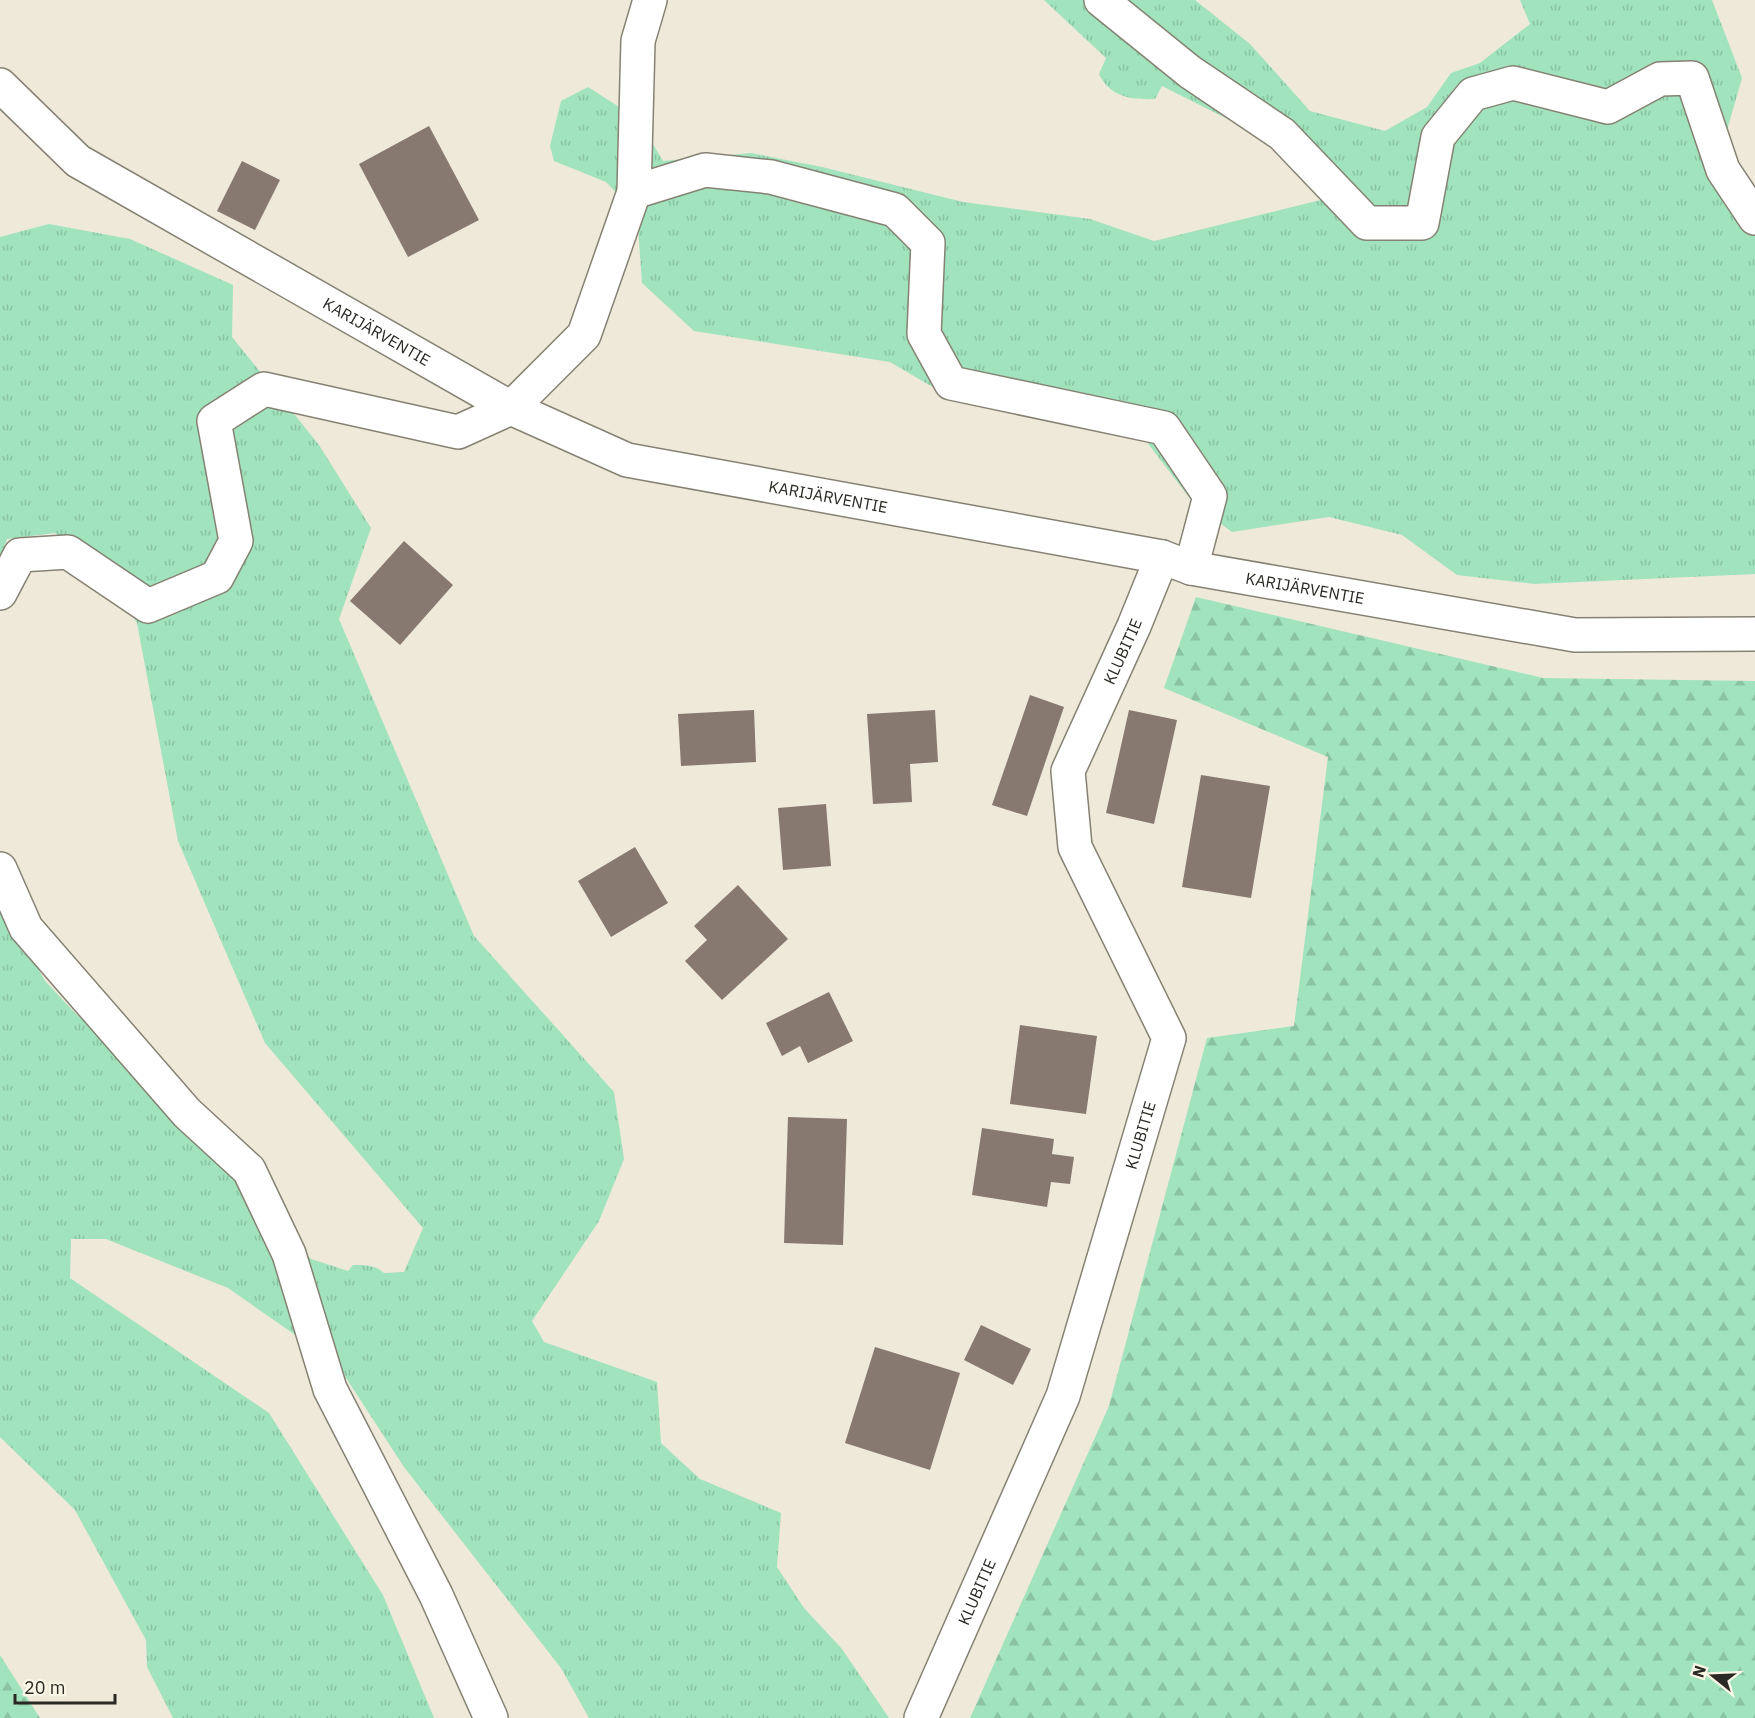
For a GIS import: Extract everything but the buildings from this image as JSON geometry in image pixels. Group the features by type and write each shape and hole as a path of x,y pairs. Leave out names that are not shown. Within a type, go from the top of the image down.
{"street":[{"path":"0,593 20,555 68,552 148,606 217,577 236,541 214,421 264,389 458,432 511,408 584,335 634,192 638,41 650,0"},
{"path":"1101,0 1190,72 1282,134 1367,223 1422,223 1438,137 1473,94 1513,83 1608,107 1660,79 1692,78 1724,170 1755,218"},
{"name":"KARIJÄRVENTIE","path":"0,85 78,161 511,408 627,460 1575,635 1755,634"},
{"name":"KLUBITIE","path":"634,192 705,170 771,177 895,210 928,243 924,334 951,383 1164,428 1210,496 1177,562 1134,626 1068,771 1075,847 1169,1038 1063,1396 921,1718"},
{"path":"0,869 26,928 187,1113 249,1170 289,1254 330,1389 436,1594 491,1718"}],"green space":[{"path":"1044,0 1195,0 1250,44 1310,111 1385,131 1427,107 1451,73 1480,63 1530,24 1520,0 1712,0 1742,78 1725,137 1755,197 1755,574 1534,584 1457,575 1402,535 1329,517 1232,532 1195,505 1146,441 948,396 890,362 694,331 642,283 637,214 606,182 554,161 550,146 561,101 588,87 638,119 663,161 751,153 822,167 963,202 1090,219 1154,241 1341,195 1325,168 1162,86 1155,99 1130,98 1115,92 1109,88 1099,74 1106,58"},
{"path":"49,224 130,239 233,285 232,337 319,445 371,528 339,619 474,936 614,1092 624,1159 599,1221 532,1321 544,1342 657,1382 661,1443 700,1479 781,1513 777,1567 804,1608 842,1649 889,1718 589,1718 561,1668 404,1467 337,1364 228,1288 106,1239 71,1239 70,1278 269,1413 383,1595 434,1718 173,1718 147,1667 146,1640 75,1510 0,1437 0,902 45,981 78,1016 90,1021 131,1073 311,1259 348,1271 353,1265 366,1265 384,1273 404,1272 423,1228 265,1043 178,841 137,623 101,564 55,533 7,539 0,558 0,237"},
{"path":"1196,597 1543,678 1755,681 1755,1718 970,1718 1109,1406 1207,1038 1294,1026 1328,757 1164,688"},
{"path":"0,1655 40,1718 0,1718"}]}
